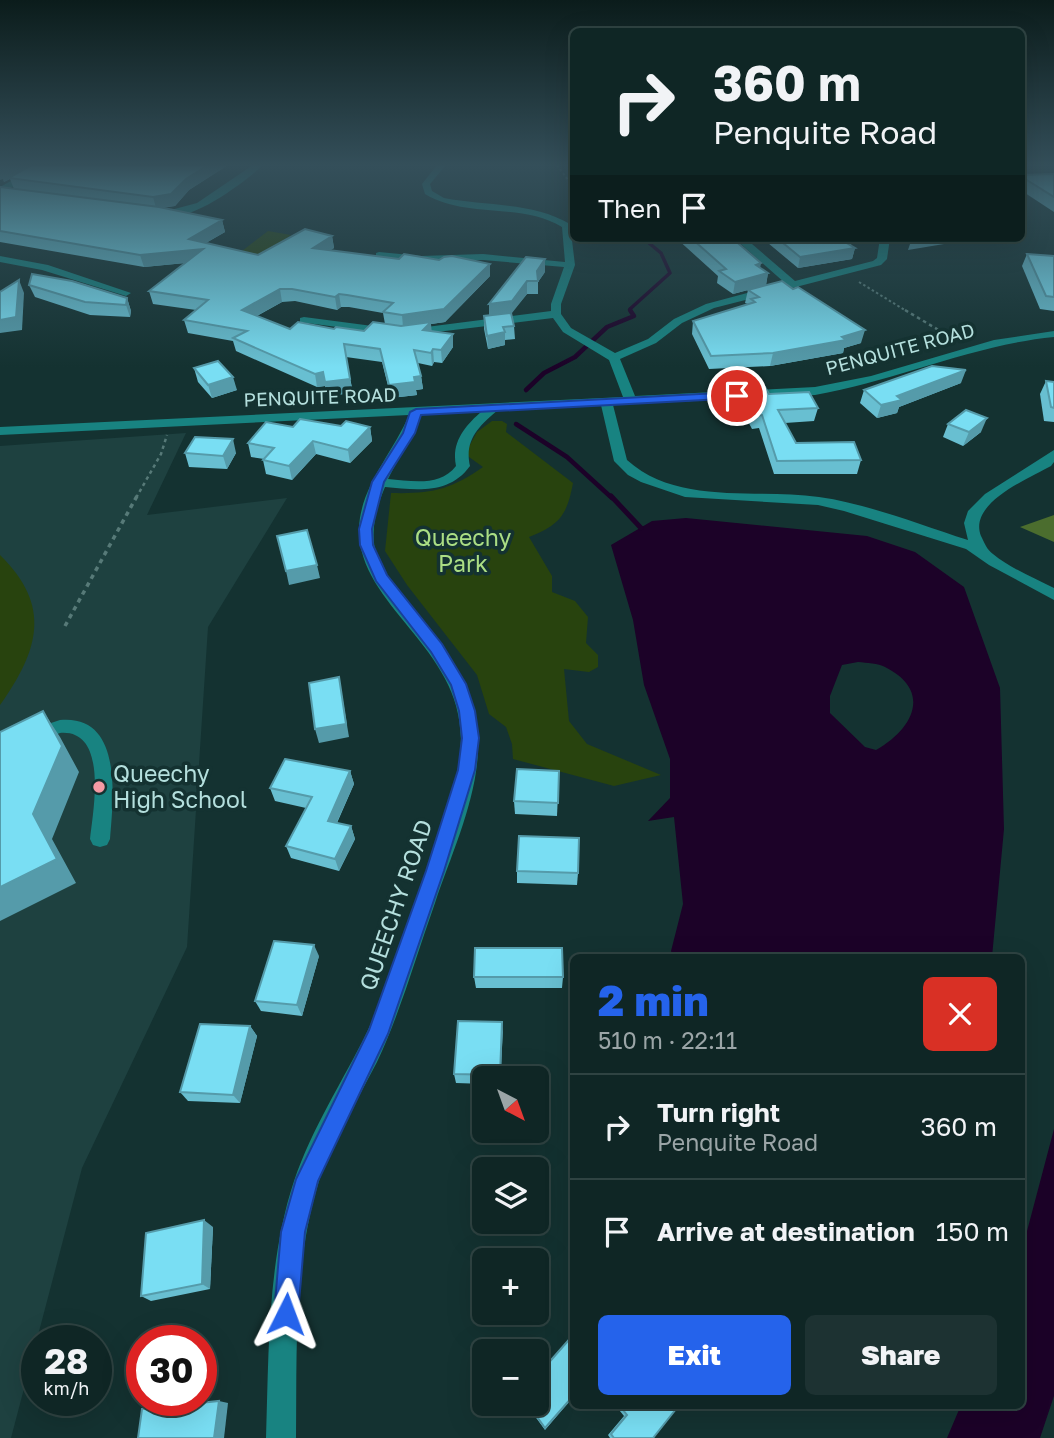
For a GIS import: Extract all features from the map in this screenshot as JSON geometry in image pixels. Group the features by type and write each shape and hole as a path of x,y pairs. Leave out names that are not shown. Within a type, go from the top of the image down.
{"street":[{"path":"569,232 570,265 556,304 556,314 566,330 614,358 630,400"},
{"path":"744,242 792,284"},
{"path":"614,358 652,341 669,326 691,314 724,302 880,261 884,242"},
{"path":"379,255 430,259 483,257 570,265"},
{"path":"0,259 44,267 126,293"},
{"path":"304,320 385,332 414,332 556,314"},
{"name":"PENQUITE ROAD","path":"0,431 838,389 1025,336 1054,334"},
{"path":"606,402 621,461 633,472 665,487 705,495 818,501 847,507 971,545 1050,593"},
{"path":"378,482 417,485 447,480 463,466 460,457 465,436 494,407"},
{"name":"QUEECHY ROAD","path":"281,1438 287,1289 297,1219 307,1179 378,1034 435,871 466,770 471,738 467,711 458,684 436,648 381,578 366,545 366,529 378,482 409,433 416,412"},
{"path":"983,553 974,537 971,520 976,510 986,500 1046,463 1054,454"},
{"path":"0,748 68,726 82,731 91,739 102,753 104,779 100,839"}],"path":[{"path":"848,270 853,279 972,350"},
{"path":"65,626 161,454 170,423"}],"shaded area":[{"name":"Queechy High School","path":"186,433 147,515 287,498 208,627 187,947 82,1168 41,1325 21,1325 21,1400 11,1438 0,1438 0,446"},
{"path":"686,518 867,536 915,552 964,587 1000,688 1004,829 992,954 672,954 683,904 674,817 648,821 670,798 670,759 644,685 633,620 611,545 652,521","holes":["858,662 876,664 900,677 909,687 913,698 908,721 900,732 876,750 865,747 830,713 830,696 842,665"]},
{"path":"1054,1129 1054,1396 1040,1438 947,1438 959,1409 1025,1409 1025,1239"}],"green space":[{"path":"267,232 291,235 262,258 238,254"},
{"name":"Queechy Park","path":"492,421 507,424 506,432 573,483 568,503 560,518 548,528 529,537 552,576 552,592 575,601 588,617 586,643 598,655 598,667 589,672 564,669 569,721 587,744 661,775 614,786 513,759 512,744 506,727 489,714 477,675 407,585 385,551 391,493 418,493 440,489 483,467 466,452 477,432"},
{"path":"1054,515 1054,542 1020,527"},
{"path":"0,555 17,574 27,592 33,610 34,628 24,666 0,705"}],"building":[{"path":"6,232 201,232 189,239 258,255 299,232 317,232 332,236 313,248 399,259 404,254 439,260 452,256 490,264 444,309 402,315 383,312 393,303 339,294 335,297 280,289 242,310 290,329 298,322 364,331 373,322 401,326 431,322 423,330 453,334 441,350 433,349 431,353 414,350 421,376 414,377 415,382 389,385 380,349 344,344 350,379 325,382 323,372 315,374 233,338 247,331 184,320 208,300 149,291 203,249 140,255"},
{"path":"696,242 737,242 761,263 756,265 768,273 735,282 719,271 726,269"},
{"path":"782,242 845,242 855,248 800,257"},
{"path":"1027,254 1054,256 1054,297 1046,296"},
{"path":"526,257 545,259 537,271 538,281 527,281 512,301 489,304"},
{"path":"32,274 72,281 127,298 126,305 85,302 29,285"},
{"path":"19,280 16,317 0,320 0,292"},
{"path":"782,281 793,289 798,287 865,330 842,337 846,340 773,353 711,356 693,321 755,302 751,299 759,297 748,290"},
{"path":"511,313 514,326 503,327 505,332 487,336 484,316"},
{"path":"218,361 233,377 208,385 194,368"},
{"path":"932,366 966,370 897,396 902,400 881,405 864,390"},
{"path":"1046,381 1054,382 1054,408 1051,407"},
{"path":"765,387 769,394 809,392 818,408 778,410 796,443 854,442 861,460 777,461 762,415 755,416 743,393 755,393 754,388"},
{"path":"966,410 987,418 969,432 948,424"},
{"path":"300,419 341,426 346,421 370,427 348,450 313,441 289,466 263,460 274,448 248,443 266,422 293,427"},
{"path":"195,437 233,439 223,456 185,453"},
{"path":"307,530 317,565 286,571 277,536"},
{"path":"339,677 346,724 315,729 309,683"},
{"path":"43,711 62,746 33,814 57,859 0,887 0,732"},
{"path":"285,759 350,771 328,821 351,826 335,859 286,846 312,797 270,788"},
{"path":"517,769 559,771 558,803 514,801"},
{"path":"519,836 579,838 578,873 517,871"},
{"path":"274,941 314,945 297,1005 255,1001"},
{"path":"475,948 562,948 563,977 474,977"},
{"path":"458,1021 502,1022 500,1066 472,1066 472,1074 454,1074"},
{"path":"200,1024 250,1026 233,1095 180,1092"},
{"path":"204,1220 202,1284 141,1296 146,1233"},
{"path":"570,1339 570,1400 545,1428 536,1416 549,1416 549,1362"},
{"path":"622,1409 676,1409 653,1438 614,1438 611,1434 627,1415"},
{"path":"141,1416 217,1416 214,1438 138,1438"}],"waterway":[{"path":"631,311 670,273 661,253 648,242"},
{"path":"526,390 544,373 575,357 607,327 634,316 631,311"},
{"path":"516,424 567,457 612,498"},
{"path":"611,496 641,528"}],"place":[{"name":"Queechy High School","path":"99,787"}],"route":[{"path":"286,1314 293,1232 307,1179 378,1034 435,871 466,770 471,738 467,711 458,684 436,648 381,578 366,545 370,506 378,482 409,433 416,412 737,396"}]}
